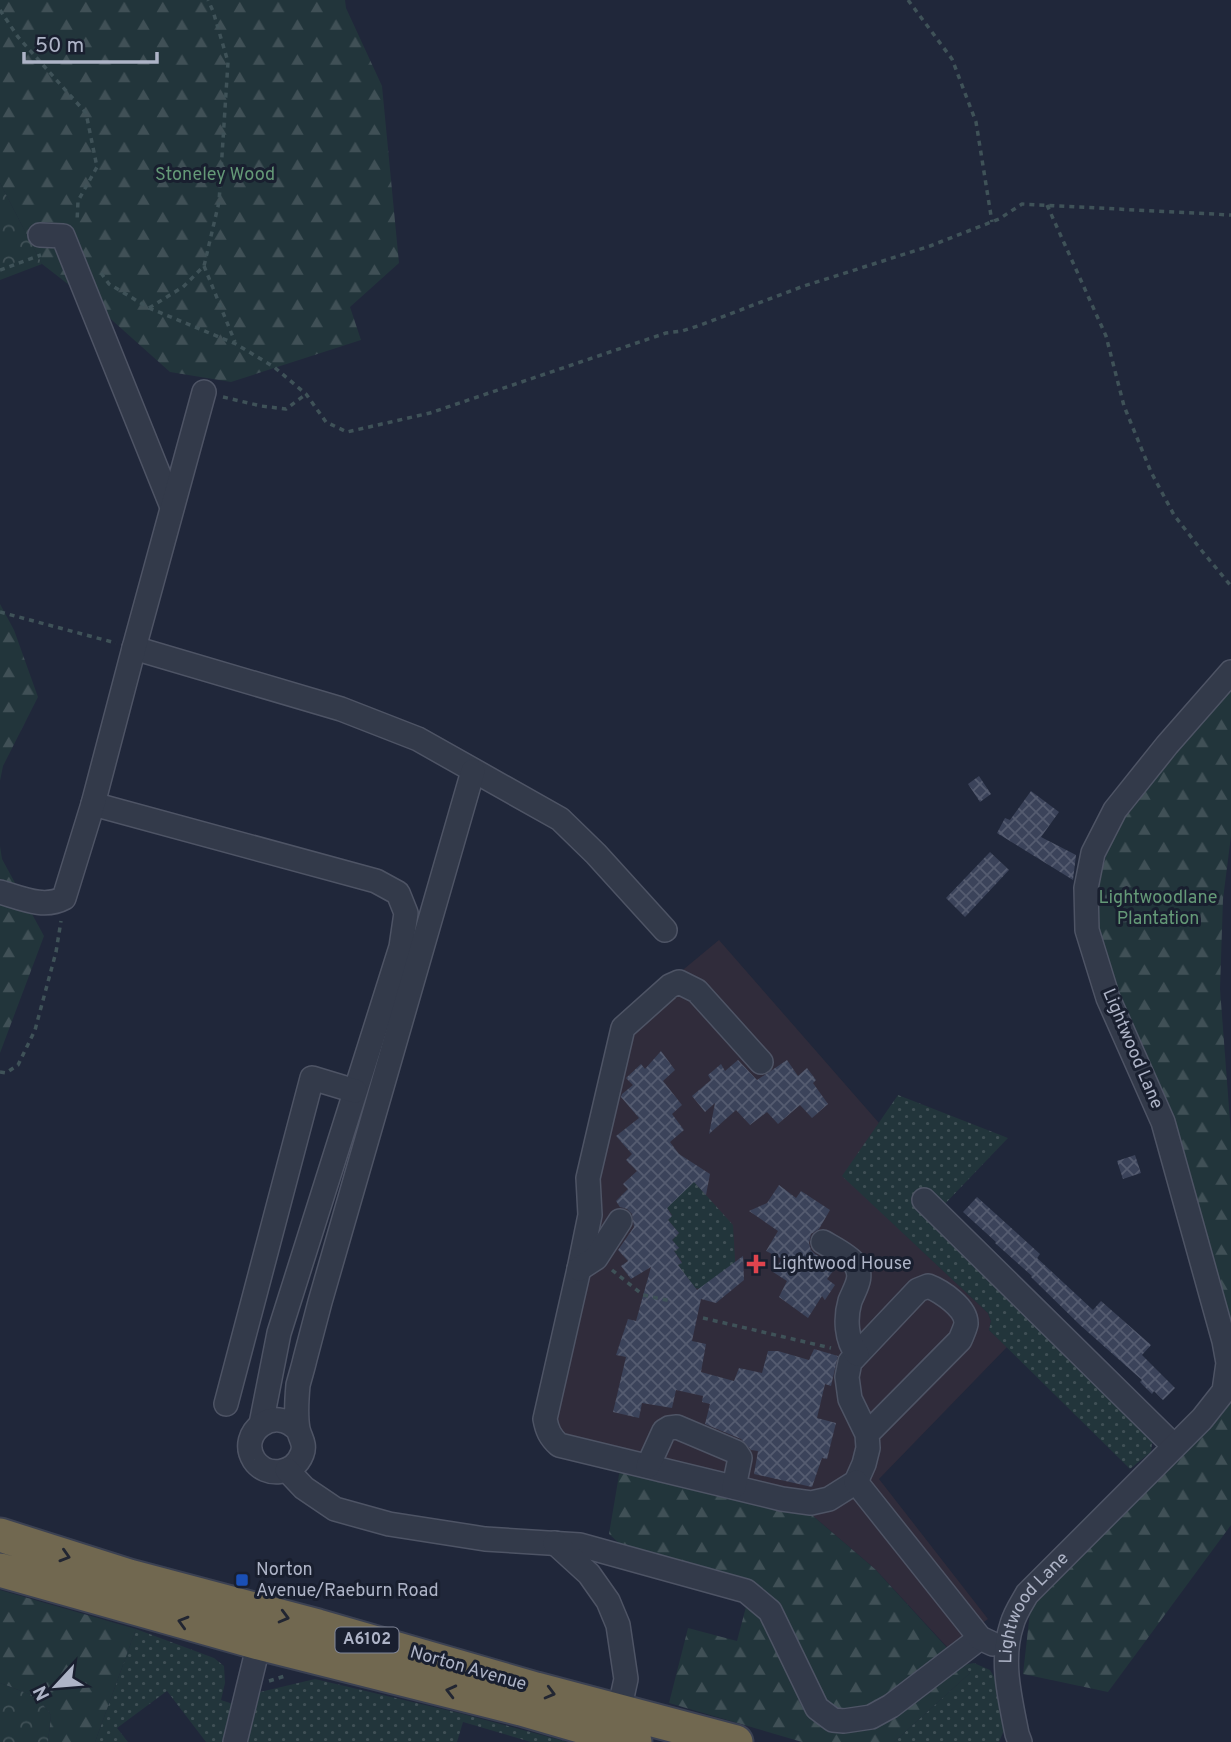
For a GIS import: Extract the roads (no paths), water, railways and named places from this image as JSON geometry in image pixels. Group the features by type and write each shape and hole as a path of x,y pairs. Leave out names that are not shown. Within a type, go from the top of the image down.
{"highway":[{"name":"Norton Avenue","path":"0,1535 129,1576 736,1742"},
{"name":"Norton Avenue","path":"0,1570 259,1643 521,1709 635,1742"}],"street":[{"path":"40,235 63,236 172,507"},
{"path":"0,892 41,903 56,902 64,898 93,804 204,392"},
{"path":"134,648 341,709 418,739 560,819 596,854 665,930"},
{"name":"Lightwood Lane","path":"1017,1739 1007,1682 1006,1646 1012,1621 1027,1594 1202,1419 1224,1391 1228,1363 1224,1341 1163,1122 1108,998 1087,930 1086,888 1093,853 1115,810 1231,672"},
{"path":"298,1430 298,1386 320,1302 473,771"},
{"path":"93,804 376,881 398,893 406,913 401,947 279,1333 261,1424 252,1436 250,1449 253,1458 262,1468 278,1472 288,1470 302,1455 302,1438 298,1430 286,1421 277,1419 261,1424"},
{"path":"761,1062 698,991 679,982 670,985 623,1027 588,1178 590,1215 587,1264 545,1419 547,1428 559,1445 782,1499 811,1503 829,1499 856,1482 868,1448 867,1434 850,1399 847,1377 850,1362 918,1290 928,1286 948,1297 964,1316 966,1325 960,1340 867,1434"},
{"path":"226,1404 313,1078 355,1091"},
{"path":"924,1200 1174,1446"},
{"path":"587,1264 620,1222"},
{"path":"823,1242 854,1262 859,1274 850,1303 848,1328 851,1346 857,1354"},
{"path":"648,1466 664,1431 677,1427 736,1452 740,1458 734,1487"},
{"path":"288,1470 303,1488 335,1509 389,1524 485,1539 580,1545 746,1591 769,1611 817,1708 833,1720 871,1717 891,1706 980,1638"},
{"path":"856,1482 980,1638 1006,1646"},
{"path":"555,1543 589,1574 608,1601 618,1625 626,1679 619,1711"},
{"path":"235,1742 259,1643"}],"place":[{"name":"Lightwood House","path":"756,1264"},
{"name":"Norton Avenue/Raeburn Road","path":"242,1580"}],"park label":[{"name":"Stoneley Wood","path":"215,175"},
{"name":"Lightwoodlane Plantation","path":"1158,908"}]}
